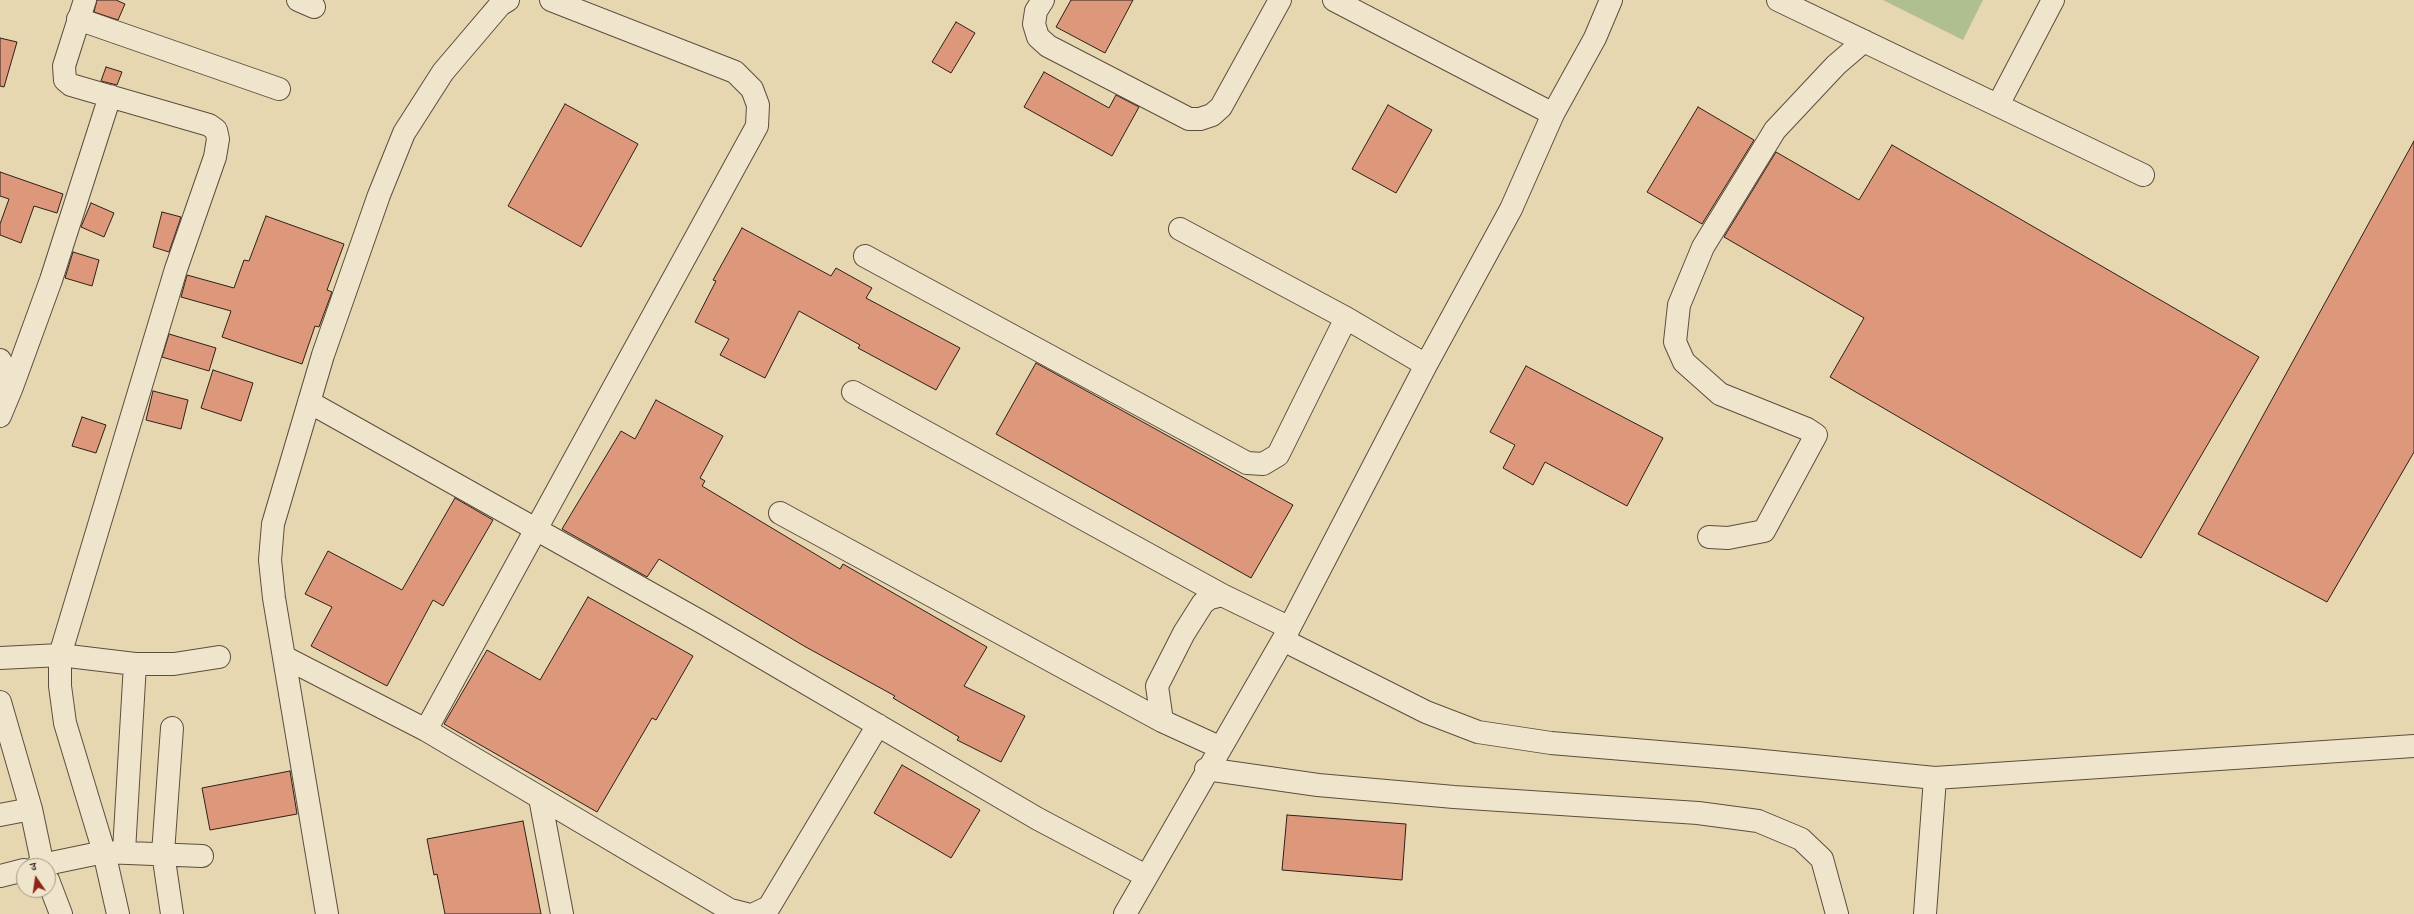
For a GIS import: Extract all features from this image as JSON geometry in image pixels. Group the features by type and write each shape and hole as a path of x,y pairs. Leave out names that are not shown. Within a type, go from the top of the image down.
{"street":[{"path":"327,914 284,657 270,560 274,524 281,495 309,402 378,195 404,133 443,72 500,5 508,0"},
{"path":"426,730 757,126 758,105 752,89 735,72 551,0"},
{"path":"1043,0 1036,11 1034,24 1038,37 1048,46 1189,119 1200,119 1212,115 1221,107 1280,0"},
{"path":"1334,0 1553,114"},
{"path":"1125,914 1206,769 1285,634 1426,365 1511,209 1553,114 1595,38 1612,0"},
{"path":"1778,0 2143,176"},
{"path":"1998,105 2053,0"},
{"path":"114,851 65,723 60,686 60,654 163,312 215,157 218,139 216,130 209,125 71,85 65,80 63,74 64,66 81,9 279,90"},
{"path":"1710,537 1728,538 1764,530 1816,436 1807,429 1720,394 1684,362 1675,342 1679,305 1703,248 1775,130 1836,65 1864,41"},
{"path":"0,416 51,280 110,96"},
{"path":"1180,229 1346,318 1426,365"},
{"path":"865,256 1247,463 1263,464 1278,454 1346,318"},
{"path":"0,360 12,387"},
{"path":"853,392 1222,595 1285,634 1426,712 1478,732 1552,743 1743,759 1935,778 2414,746"},
{"path":"309,402 537,528 1038,819 1146,876"},
{"path":"780,512 1162,721 1219,747"},
{"path":"1162,721 1157,686 1162,675 1203,604 1210,598 1222,595"},
{"path":"0,658 60,654 134,664 174,664 219,657"},
{"path":"284,657 426,730 730,910 746,914"},
{"path":"118,914 114,851 134,664"},
{"path":"0,702 31,809 38,858"},
{"path":"754,914 769,907 878,726"},
{"path":"172,728 163,853 172,914"},
{"path":"1206,769 1318,786 1454,797 1698,813 1758,821 1801,839 1822,859 1838,914"},
{"path":"1925,914 1935,778"},
{"path":"540,798 562,914"},
{"path":"0,815 31,809"},
{"path":"56,865 114,851 202,856"},
{"path":"0,876 16,873"},
{"path":"53,898 61,914"}],"green space":[{"path":"1883,0 1983,0 1963,40"}],"building":[{"path":"97,0 116,0 125,4 118,20 94,12"},
{"path":"1071,0 1133,0 1105,53 1056,27"},
{"path":"956,22 975,33 951,73 932,62"},
{"path":"0,38 17,42 4,87 0,86"},
{"path":"106,67 122,72 117,85 101,81"},
{"path":"1044,72 1109,108 1116,95 1139,107 1112,156 1024,107"},
{"path":"565,104 638,144 581,247 508,206"},
{"path":"1388,105 1432,130 1396,193 1352,169"},
{"path":"1698,107 1754,140 1702,224 1647,192"},
{"path":"2414,141 2414,452 2327,602 2198,534"},
{"path":"1892,145 2259,357 2141,558 1830,377 1864,318 1724,237 1776,152 1859,200"},
{"path":"0,172 63,194 57,213 34,206 21,243 0,235 0,224 9,199 0,196"},
{"path":"91,203 114,213 104,237 81,227"},
{"path":"162,212 181,217 169,252 153,247"},
{"path":"266,216 344,244 327,290 332,292 319,327 315,326 302,364 222,337 231,311 181,297 187,275 234,288 244,260 249,261"},
{"path":"742,228 831,276 836,268 872,288 866,298 960,348 936,390 858,348 860,345 799,311 765,378 720,355 729,339 695,322 716,281 713,280"},
{"path":"73,252 99,260 92,286 65,278"},
{"path":"169,334 216,348 209,371 162,357"},
{"path":"1036,363 1293,505 1251,578 996,434"},
{"path":"1526,366 1663,438 1627,506 1545,462 1533,485 1503,468 1515,445 1490,432"},
{"path":"213,370 253,383 241,421 201,408"},
{"path":"153,391 188,400 181,429 146,420"},
{"path":"656,400 723,436 700,478 705,481 702,486 840,569 843,564 987,647 964,686 1025,716 1001,762 957,740 959,737 893,698 895,696 804,646 659,559 647,577 562,529 621,431 635,439"},
{"path":"82,417 106,425 96,453 72,446"},
{"path":"455,498 493,520 443,606 433,600 387,686 311,646 332,607 305,594 328,551 402,590"},
{"path":"588,597 693,656 656,720 652,718 597,812 444,724 487,650 540,680"},
{"path":"902,765 980,810 951,858 874,813"},
{"path":"290,771 297,814 210,830 202,788"},
{"path":"1287,815 1406,824 1402,880 1282,870"},
{"path":"523,821 541,914 445,914 437,874 434,875 427,839"}]}
